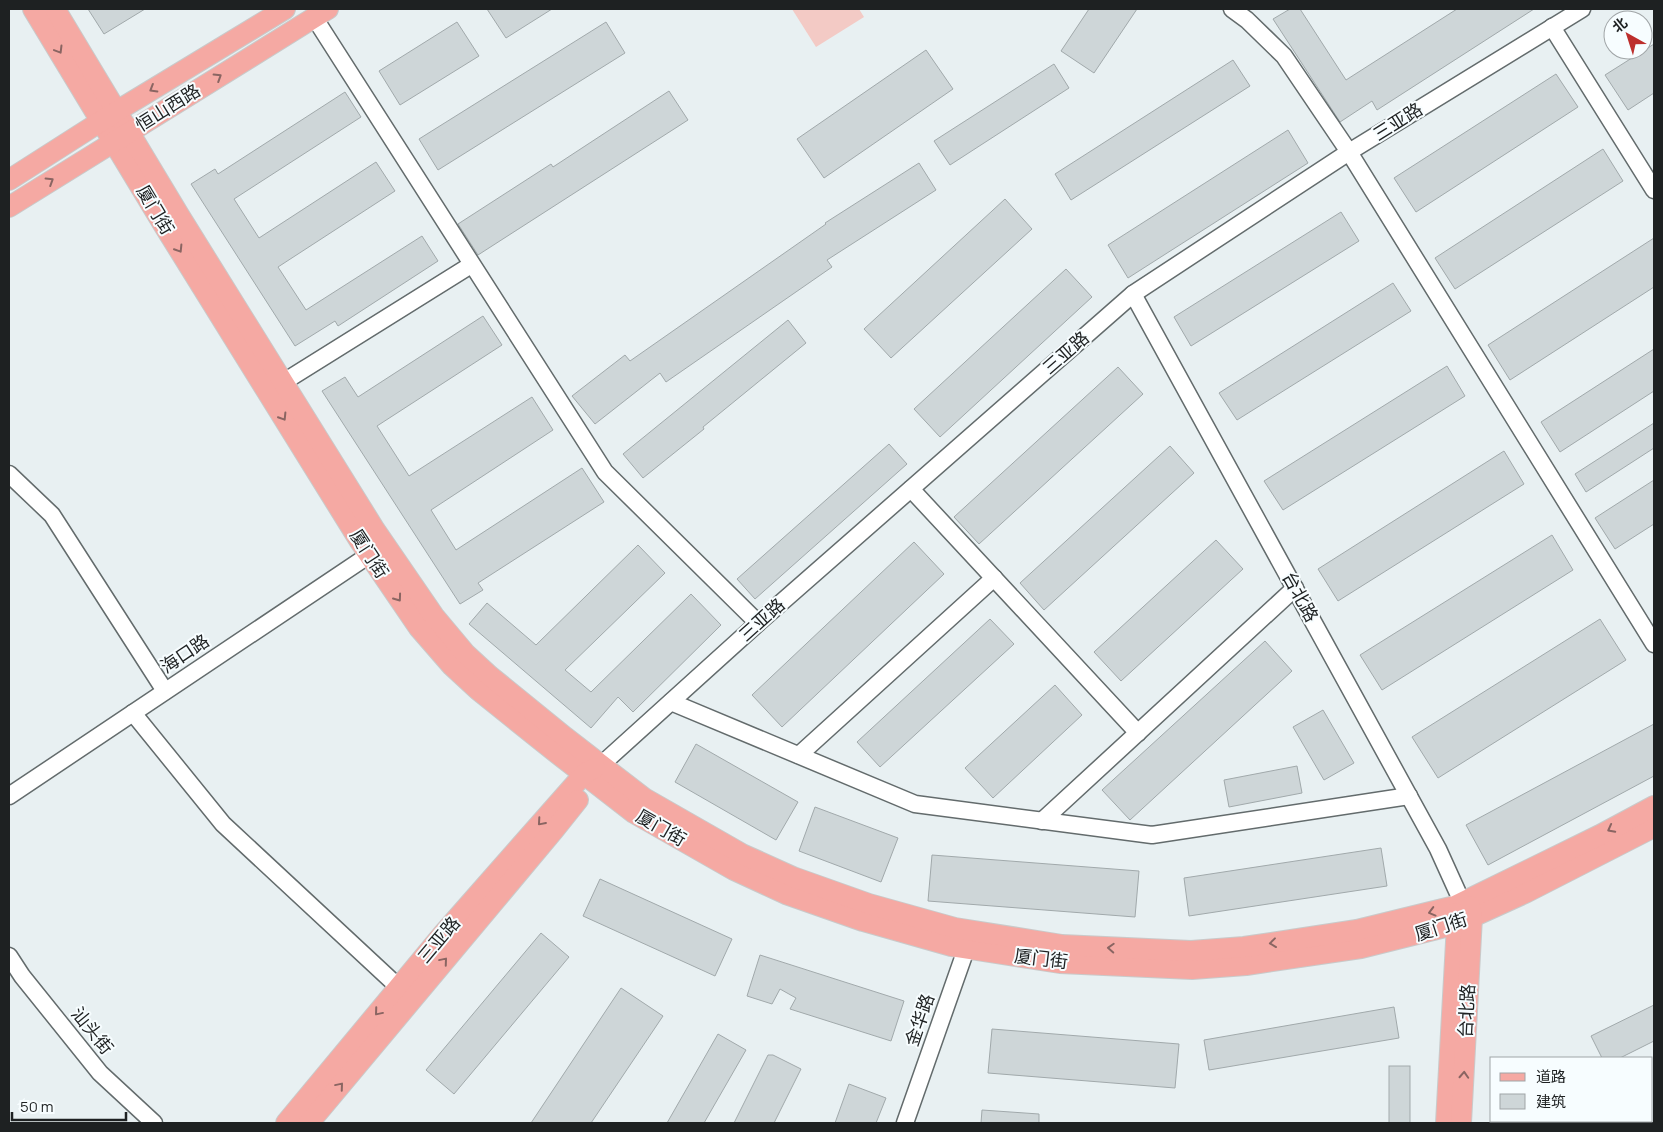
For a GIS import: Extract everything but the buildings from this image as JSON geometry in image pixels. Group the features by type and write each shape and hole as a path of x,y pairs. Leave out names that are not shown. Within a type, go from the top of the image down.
{"main road":[{"name":"厦门街","path":"33,9 179,215 276,387 377,550 465,654 592,774 644,798 742,854 793,877 869,904 955,928 969,940 1192,950 1244,947 1338,933 1463,910 1525,893 1654,827"},
{"name":"厦门街","path":"55,9 109,116"},
{"name":"恒山西路","path":"9,180 109,116 285,9"},
{"name":"恒山西路","path":"9,207 321,13"},
{"name":"三亚路","path":"309,1123 405,994 443,934 592,774"},
{"name":"厦门街","path":"1463,910 1654,806"},
{"name":"台北路","path":"1446,1123 1463,910"},
{"name":"台北路","path":"1461,1123 1463,910"},
{"name":"三亚路","path":"286,1123 405,994"}],"street":[{"path":"1232,9 1250,15 1284,56 1349,152 1654,644"},
{"name":"三亚路","path":"592,774 758,623 1133,294 1349,152 1582,9"},
{"path":"321,13 471,265 605,472 758,623"},
{"path":"1552,27 1654,190"},
{"path":"276,387 471,265"},
{"name":"台北路","path":"1133,294 1438,849 1463,910"},
{"path":"9,474 52,515 166,691"},
{"path":"911,489 1138,733"},
{"name":"海口路","path":"9,796 377,550"},
{"path":"799,755 994,578"},
{"path":"1042,821 1295,588"},
{"path":"671,702 915,804 1152,836 1409,796"},
{"path":"133,713 223,824 405,994"},
{"name":"金华路","path":"905,1123 969,940"},
{"name":"汕头街","path":"9,956 22,976 100,1073 154,1123"}],"shaded area":[{"path":"792,9 859,9 864,17 816,47"}]}
